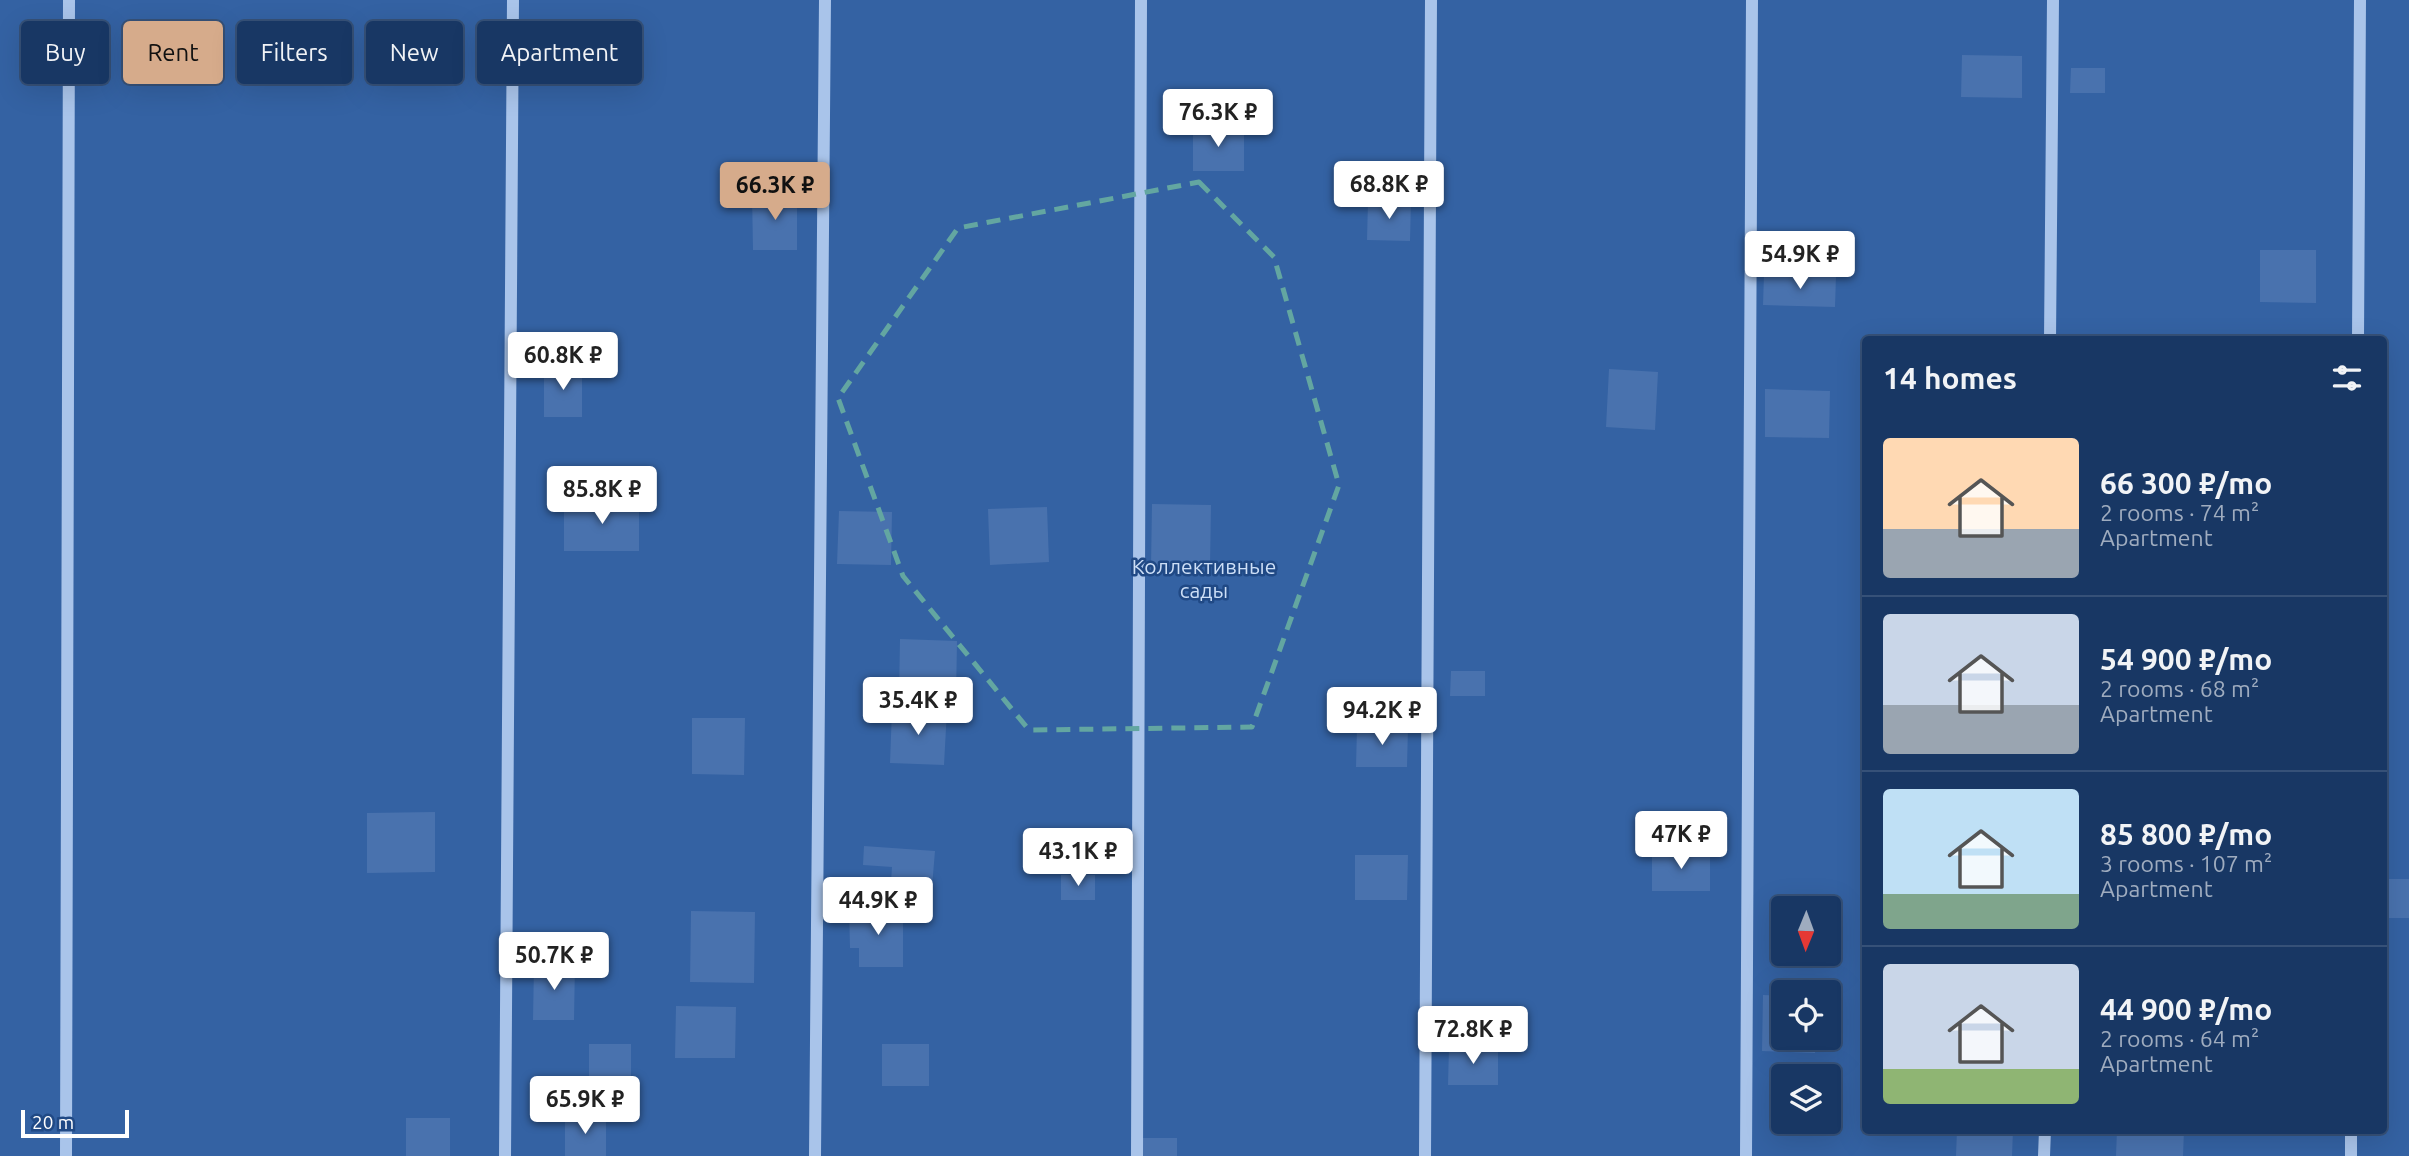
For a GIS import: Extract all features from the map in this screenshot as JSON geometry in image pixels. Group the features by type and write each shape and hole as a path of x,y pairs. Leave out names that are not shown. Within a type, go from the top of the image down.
{"lane":[{"path":"66,1156 69,0"},
{"path":"505,1156 513,0"},
{"path":"815,1156 825,0"},
{"path":"1137,1156 1141,0"},
{"path":"1425,1156 1430,0"},
{"path":"1746,1156 1752,0"},
{"path":"2050,336 2053,0"},
{"path":"2358,336 2360,0"},
{"path":"2044,1156 2045,1134"},
{"path":"2351,1134 2351,1156"}],"highlighted area":[{"path":"1199,182 1274,257 1339,485 1252,727 1029,730 903,576 838,398 958,228"}],"green space":[{"name":"Коллективные сады","path":"0,0 2409,0 2409,1156 0,1156"}],"building":[{"path":"1962,55 2022,56 2022,98 1961,97"},
{"path":"2071,68 2105,68 2105,93 2070,93"},
{"path":"1193,127 1244,127 1244,171 1193,171"},
{"path":"797,194 797,250 753,250 752,195"},
{"path":"1368,201 1411,201 1410,241 1367,240"},
{"path":"2260,250 2316,250 2316,303 2260,302"},
{"path":"1764,274 1836,276 1835,307 1763,305"},
{"path":"544,366 582,366 582,417 544,417"},
{"path":"1609,369 1658,372 1655,430 1606,427"},
{"path":"1765,389 1830,391 1829,438 1765,437"},
{"path":"564,501 639,501 639,551 564,551"},
{"path":"1152,504 1211,505 1210,567 1151,567"},
{"path":"1047,507 1049,562 990,565 988,509"},
{"path":"839,511 892,512 891,565 837,564"},
{"path":"900,639 957,641 956,698 899,696"},
{"path":"1451,671 1485,671 1485,696 1450,696"},
{"path":"892,709 947,710 944,765 890,763"},
{"path":"692,718 745,718 744,775 692,774"},
{"path":"1357,727 1408,728 1407,767 1356,767"},
{"path":"435,812 435,872 367,873 367,813"},
{"path":"864,846 935,851 931,899 890,896 892,867 863,865"},
{"path":"1652,852 1710,852 1710,891 1652,891"},
{"path":"1355,855 1408,855 1407,900 1355,900"},
{"path":"1061,875 1095,875 1095,900 1061,900"},
{"path":"2387,879 2409,879 2409,918 2387,918"},
{"path":"849,909 903,910 903,967 859,967 859,948 850,948"},
{"path":"691,911 755,912 754,983 690,982"},
{"path":"534,964 575,964 574,1020 533,1020"},
{"path":"1763,995 1771,995 1771,1050 1815,1050 1815,1053 1762,1051"},
{"path":"676,1006 736,1007 735,1058 675,1058"},
{"path":"589,1044 631,1044 631,1093 589,1093"},
{"path":"882,1044 929,1044 929,1086 882,1086"},
{"path":"1449,1046 1498,1047 1498,1085 1448,1085"},
{"path":"565,1115 606,1115 606,1156 565,1156"},
{"path":"406,1118 450,1118 450,1156 406,1156"},
{"path":"1957,1134 2013,1134 2012,1156 1956,1156"},
{"path":"2117,1134 2184,1134 2183,1156 2116,1156"},
{"path":"1143,1138 1177,1138 1177,1156 1143,1156"}]}
